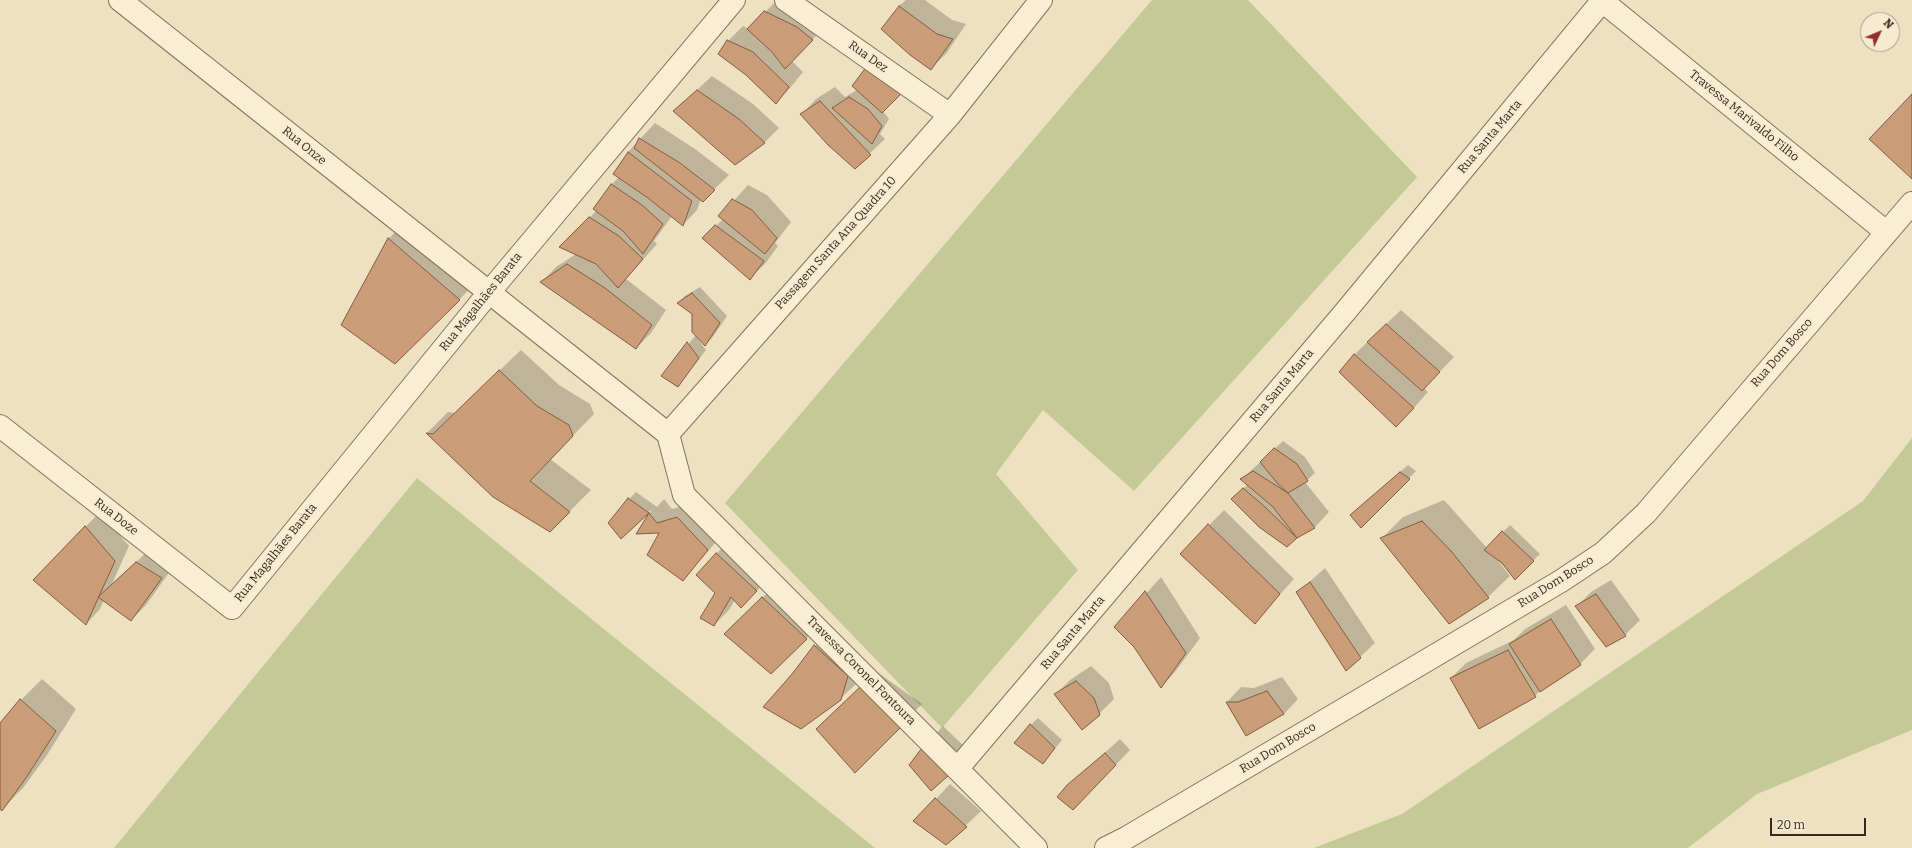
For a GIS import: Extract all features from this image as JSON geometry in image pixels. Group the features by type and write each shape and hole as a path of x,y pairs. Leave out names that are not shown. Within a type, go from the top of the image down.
{"street":[{"name":"Rua Onze","path":"120,0 488,293 668,434"},
{"name":"Rua Magalhães Barata","path":"232,608 488,293 734,0"},
{"name":"Rua Dez","path":"786,0 950,115"},
{"name":"Passagem Santa Ana Quadra 10","path":"668,434 950,115 1041,0"},
{"name":"Travessa Marivaldo Filho","path":"1602,0 1886,232"},
{"name":"Rua Santa Marta","path":"958,768 1345,312 1602,0"},
{"name":"Rua Dom Bosco","path":"1106,848 1126,838 1554,585 1603,553 1646,513 1912,203"},
{"name":"Rua Doze","path":"0,426 232,608"},
{"name":"Travessa Coronel Fontoura","path":"668,434 684,495 958,768 1036,848"}],"green space":[{"path":"1152,0 1248,0 1417,177 1134,491 1043,410 996,474 1078,570 942,728 725,503"},
{"path":"1912,438 1912,730 1757,794 1688,848 1314,848 1402,814 1863,501"},
{"path":"417,478 875,848 114,848"}],"building":[{"path":"899,6 937,34 953,39 931,70 910,55 881,29"},
{"path":"764,11 797,27 813,40 785,69 772,52 747,29"},
{"path":"727,40 753,52 789,87 776,104 746,75 718,54"},
{"path":"867,66 901,94 882,113 852,86"},
{"path":"697,90 739,119 765,143 735,165 673,111"},
{"path":"1912,94 1912,179 1869,139"},
{"path":"849,97 868,109 882,126 872,144 832,108"},
{"path":"820,101 871,155 855,169 828,145 800,114"},
{"path":"639,138 680,163 715,190 703,202 634,148"},
{"path":"628,152 692,201 683,226 648,198 613,174"},
{"path":"611,184 642,205 663,224 643,254 623,231 593,209"},
{"path":"732,199 752,210 777,238 765,254 718,216"},
{"path":"589,217 619,236 643,259 618,288 596,264 559,247"},
{"path":"715,225 764,261 750,280 702,238"},
{"path":"388,238 460,300 395,364 341,325"},
{"path":"567,264 605,288 652,325 636,349 540,282"},
{"path":"692,293 720,323 705,346 692,332 692,314 677,303"},
{"path":"1386,324 1440,372 1422,391 1367,342"},
{"path":"687,342 699,358 678,387 661,376"},
{"path":"1354,354 1414,408 1396,427 1339,372"},
{"path":"499,370 537,406 569,425 573,436 530,481 570,512 550,532 493,497 426,433 433,434"},
{"path":"1274,448 1297,464 1308,481 1288,493 1278,484 1260,462"},
{"path":"1253,471 1288,493 1315,528 1297,538 1273,507 1240,479"},
{"path":"1400,472 1410,479 1361,528 1350,515"},
{"path":"1243,488 1297,538 1287,547 1259,527 1231,499"},
{"path":"628,498 649,513 621,539 608,523"},
{"path":"649,513 657,523 677,517 708,550 683,581 647,555 659,533 636,534"},
{"path":"1422,521 1451,551 1489,598 1449,624 1380,538"},
{"path":"1208,524 1280,594 1255,624 1180,554"},
{"path":"85,526 115,561 86,625 33,580"},
{"path":"1502,531 1534,561 1515,580 1502,563 1484,550"},
{"path":"716,553 757,591 741,608 731,597 714,626 700,618 715,593 696,575"},
{"path":"136,562 162,578 131,621 98,597"},
{"path":"1310,582 1361,658 1346,671 1296,592"},
{"path":"1145,591 1186,653 1161,688 1134,647 1114,627"},
{"path":"1596,594 1626,636 1606,647 1575,606"},
{"path":"762,597 807,639 771,674 724,634"},
{"path":"1551,619 1581,665 1540,692 1509,644"},
{"path":"814,645 848,676 841,700 801,729 763,707 792,674"},
{"path":"1508,650 1536,697 1479,729 1450,678"},
{"path":"1076,681 1094,698 1100,715 1082,730 1054,694"},
{"path":"861,686 908,720 855,773 816,729"},
{"path":"1267,691 1284,714 1246,736 1226,702 1238,702"},
{"path":"20,699 56,731 26,778 2,811 0,809 0,723"},
{"path":"1030,724 1055,748 1043,764 1014,743"},
{"path":"928,740 957,768 931,791 909,765"},
{"path":"1105,753 1116,765 1073,810 1057,797 1067,785"},
{"path":"935,798 967,827 946,845 913,821"}]}
